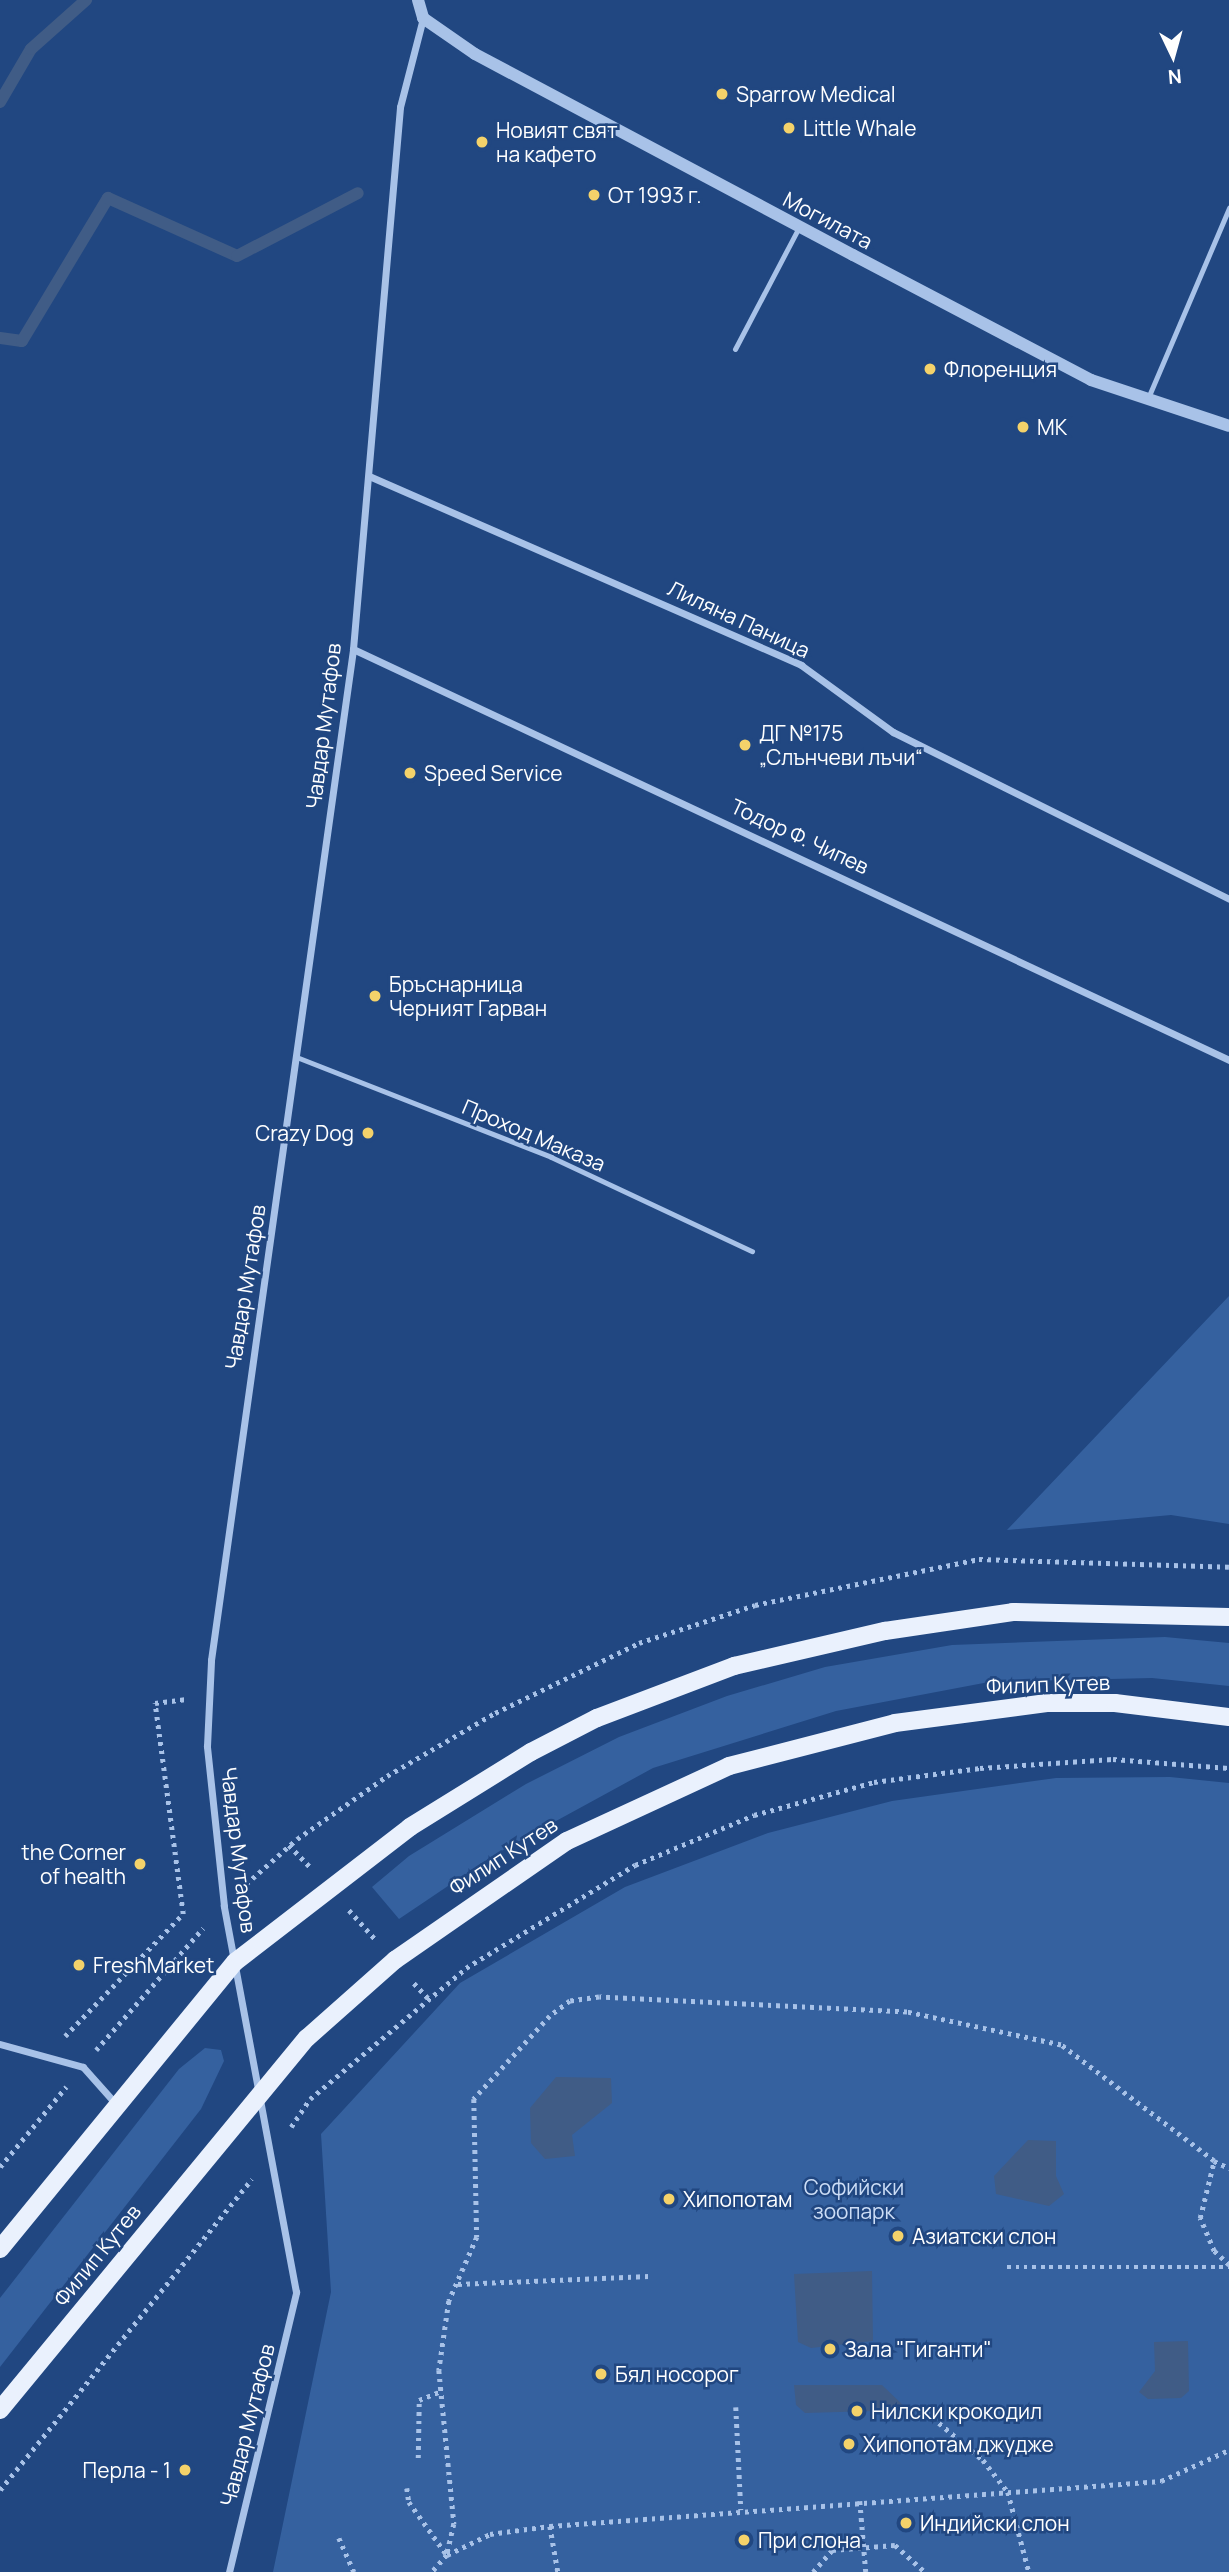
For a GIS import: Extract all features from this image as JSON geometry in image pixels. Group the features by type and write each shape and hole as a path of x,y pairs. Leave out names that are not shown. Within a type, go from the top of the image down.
{"main road":[{"path":"0,2249 235,1962 410,1827 531,1752 597,1718 734,1666 885,1631 1013,1612 1229,1618"},
{"name":"Филип Кутев","path":"0,2410 260,2087 360,1987 509,1876 626,1810 717,1771 842,1736 978,1709 1115,1703 1229,1717"}],"street":[{"path":"418,0 423,18"},
{"name":"Могилата","path":"423,18 475,54 1091,380 1229,426"},
{"name":"Чавдар Мутафов","path":"229,2572 296,2292 235,1962 210,1789 209,1696 299,1058 353,649 400,107 423,18"},
{"name":"Лиляна Паница","path":"369,476 790,660 893,732 1229,899"},
{"name":"Тодор Ф. Чипев","path":"353,649 796,853 1229,1060"},
{"path":"0,2043 48,2054 83,2067 117,2105"}],"lane":[{"path":"1147,400 1229,208"},
{"path":"735,349 799,227"},
{"name":"Проход Маказа","path":"299,1058 551,1157 752,1251"}],"path":[{"path":"1038,1558 1229,1567"},
{"path":"48,2054 183,1914 155,1703 209,1696"},
{"path":"310,2099 428,1998 552,1912 635,1865 754,1815 874,1782 980,1768 1113,1759 1229,1768"},
{"path":"289,1845 305,1862"},
{"path":"343,1904 367,1931"},
{"path":"0,2167 205,1925"},
{"path":"413,1982 428,1998"},
{"path":"447,2555 454,2524 441,2391 439,2336 477,2237 474,2099 570,2001 821,2004 1008,2029 1061,2045 1098,2068 1213,2161 1229,2168"},
{"path":"1213,2161 1200,2218 1214,2252 1229,2266"},
{"path":"0,2490 234,2199"},
{"path":"1007,2267 1229,2266"},
{"path":"457,2284 649,2276"},
{"path":"418,2458 419,2400 441,2391"},
{"path":"736,2407 741,2510"},
{"path":"926,2412 983,2460 1008,2492 1030,2572"},
{"path":"432,2572 447,2555 489,2534 550,2526 741,2510 1161,2481 1229,2449"},
{"path":"407,2488 409,2502 447,2555"},
{"path":"860,2501 866,2572"},
{"path":"550,2526 558,2572"},
{"path":"339,2538 354,2572"},
{"path":"813,2572 832,2550 895,2545 925,2572"}],"green space":[{"path":"1229,1296 1229,1524 1171,1515 1007,1530"},
{"path":"1165,1637 1229,1643 1229,1686 1152,1678 989,1682 836,1711 653,1768 494,1855 399,1919 372,1887 409,1856 526,1784 619,1737 727,1696 825,1667 952,1645"},
{"name":"Софийски зоопарк","path":"1170,1777 1229,1783 1229,2572 273,2572 331,2292 321,2134 460,1983 625,1887 768,1833 892,1801 1056,1778"},
{"path":"205,2048 221,2050 224,2061 201,2109 0,2367 0,2298 179,2069"}],"shaded area":[{"path":"556,2077 611,2078 612,2103 572,2135 575,2156 545,2159 531,2143 530,2108"},
{"path":"1028,2140 1056,2141 1056,2176 1064,2194 1049,2206 996,2194 994,2176"},
{"path":"872,2271 873,2341 811,2348 798,2342 794,2274"},
{"path":"1188,2341 1189,2391 1181,2398 1148,2399 1139,2392 1155,2371 1154,2342"},
{"path":"794,2385 882,2385 908,2410 805,2413 796,2405"}],"waterway":[{"path":"0,102 31,49 86,0"},
{"path":"0,338 22,341 108,198 237,256 358,193"}],"place":[{"name":"Sparrow Medical","path":"722,94"},
{"name":"Little Whale","path":"789,128"},
{"name":"Новият свят на кафето","path":"482,142"},
{"name":"От 1993 г.","path":"594,195"},
{"name":"Флоренция","path":"930,369"},
{"name":"MK","path":"1023,427"},
{"name":"ДГ №175 „Слънчеви лъчи“","path":"745,745"},
{"name":"Speed Service","path":"410,773"},
{"name":"Бръснарница Черният Гарван","path":"375,996"},
{"name":"Crazy Dog","path":"368,1133"},
{"name":"the Corner of health","path":"140,1864"},
{"name":"FreshMarket","path":"79,1965"},
{"name":"Хипопотам","path":"669,2199"},
{"name":"Азиатски слон","path":"898,2236"},
{"name":"Зала \"Гиганти\"","path":"830,2349"},
{"name":"Бял носорог","path":"601,2374"},
{"name":"Нилски крокодил","path":"857,2411"},
{"name":"Хипопотам джудже","path":"849,2444"},
{"name":"Перла - 1","path":"185,2470"},
{"name":"Индийски слон","path":"906,2523"},
{"name":"При слона","path":"744,2540"}]}
